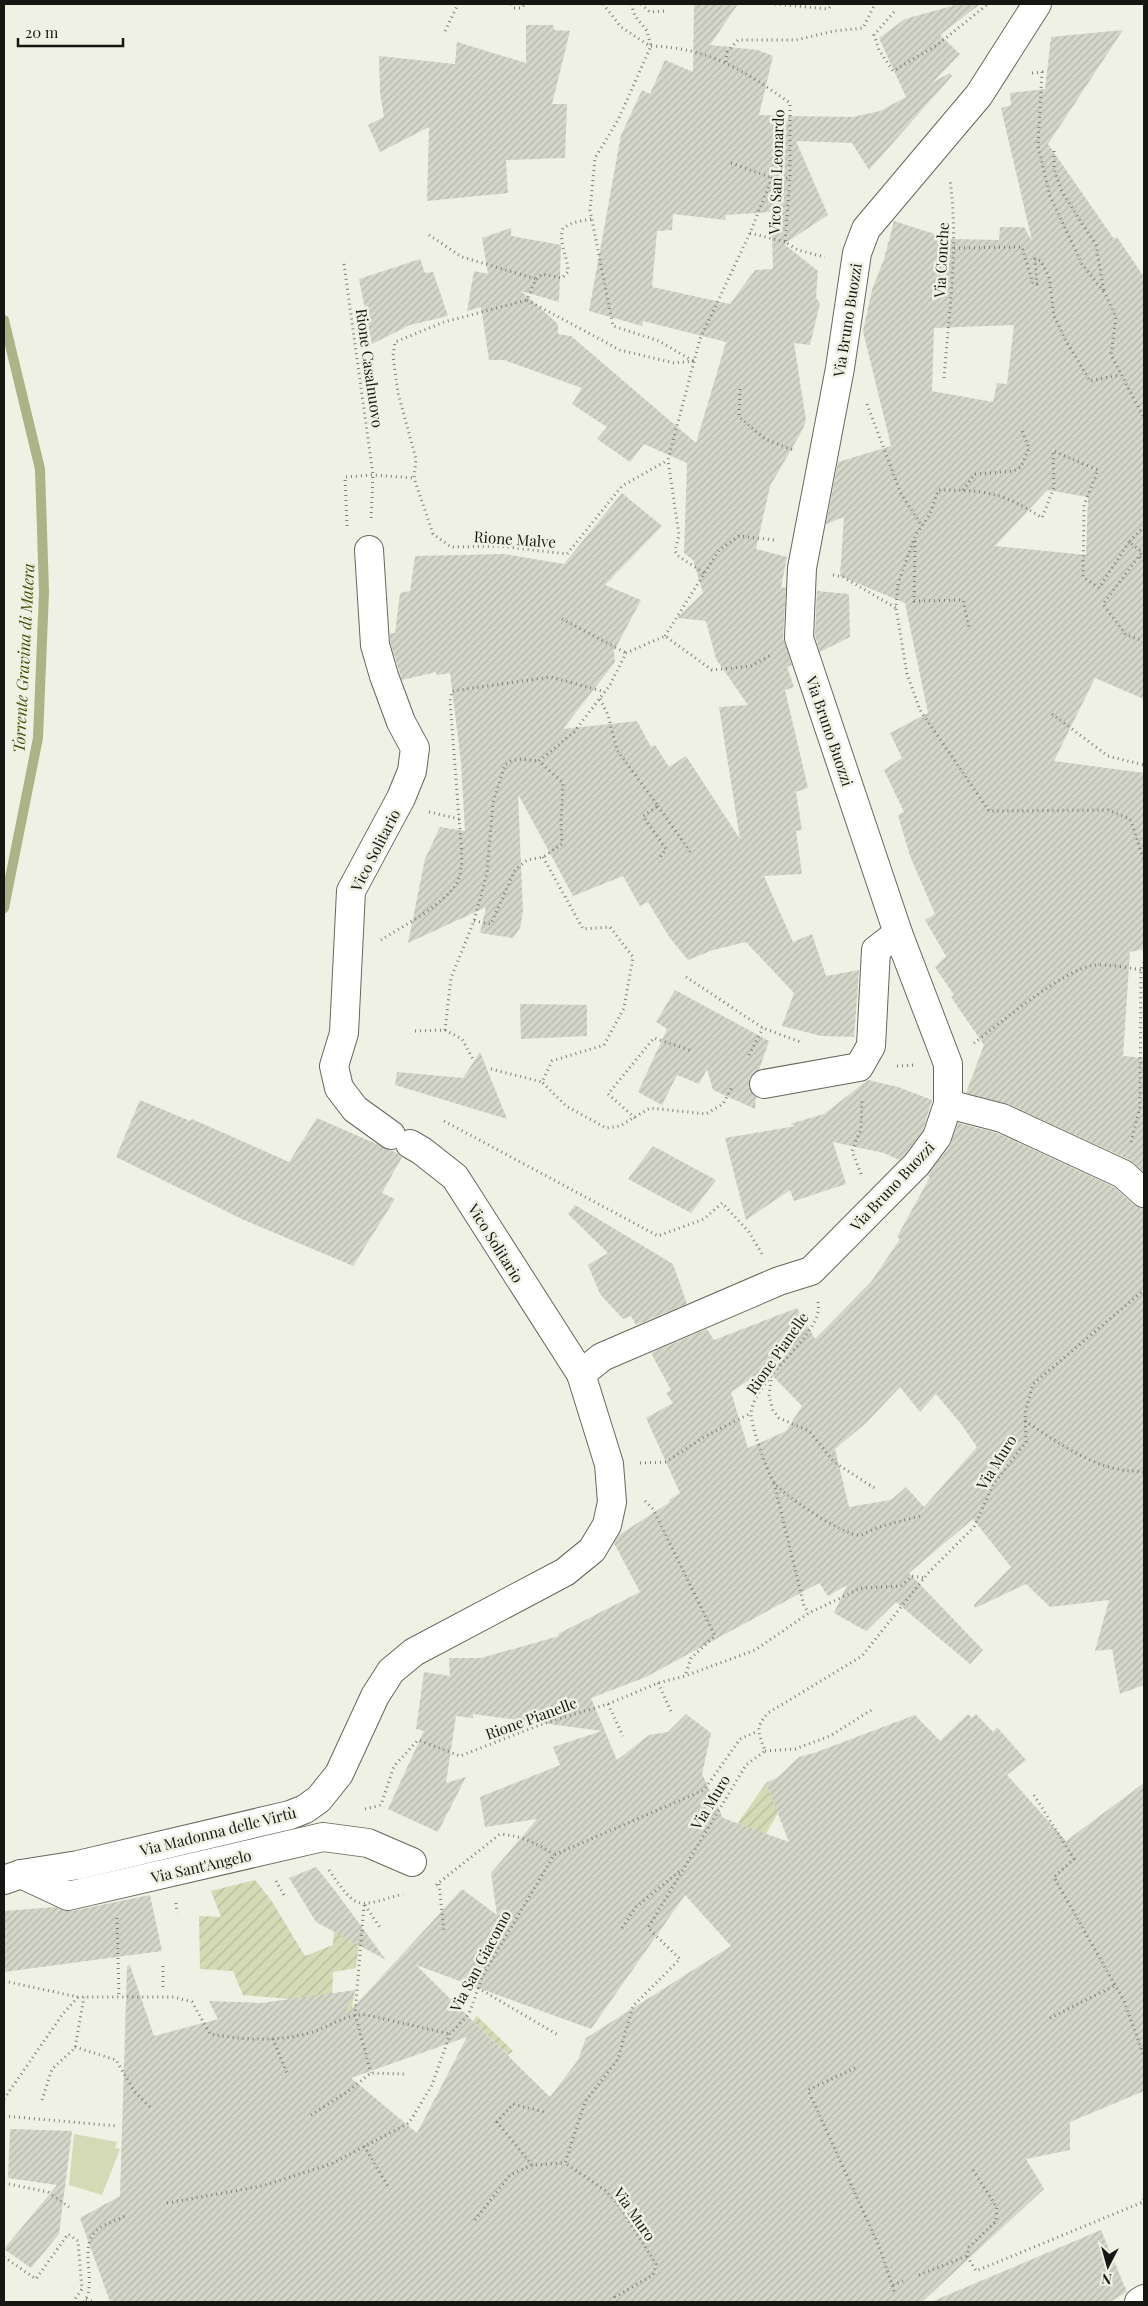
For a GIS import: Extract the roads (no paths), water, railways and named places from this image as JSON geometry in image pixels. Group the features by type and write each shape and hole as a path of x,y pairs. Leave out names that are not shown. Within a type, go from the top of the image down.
{"street":[{"name":"Via Bruno Buozzi","path":"581,1374 602,1357 779,1281 811,1271 917,1164 938,1137 948,1104 948,1064 898,933 799,638 805,556 840,368 857,254 866,229 979,95 1037,4"},
{"name":"Vico Solitario","path":"369,550 375,645 401,722 415,748 412,771 401,798 352,891 344,1033 334,1066 339,1088 355,1109 400,1139 422,1151 455,1177 581,1374"},
{"path":"764,1084 860,1067 871,1046 876,950 898,933"},
{"path":"948,1104 1002,1118 1123,1174 1144,1193"},
{"name":"Via Madonna delle Virtù","path":"12,1877 78,1865 290,1815 306,1809 319,1799 339,1774 376,1696 391,1671 414,1652 566,1572 592,1550 607,1525 612,1502 608,1464 581,1374"},
{"name":"Via Sant'Angelo","path":"12,1877 68,1896 323,1837 368,1843 412,1862"},
{"path":"1139,2302 1144,2299"}],"waterway":[{"name":"Torrente Gravina di Matera","path":"4,320 40,469 44,592 38,738 4,908"}]}
